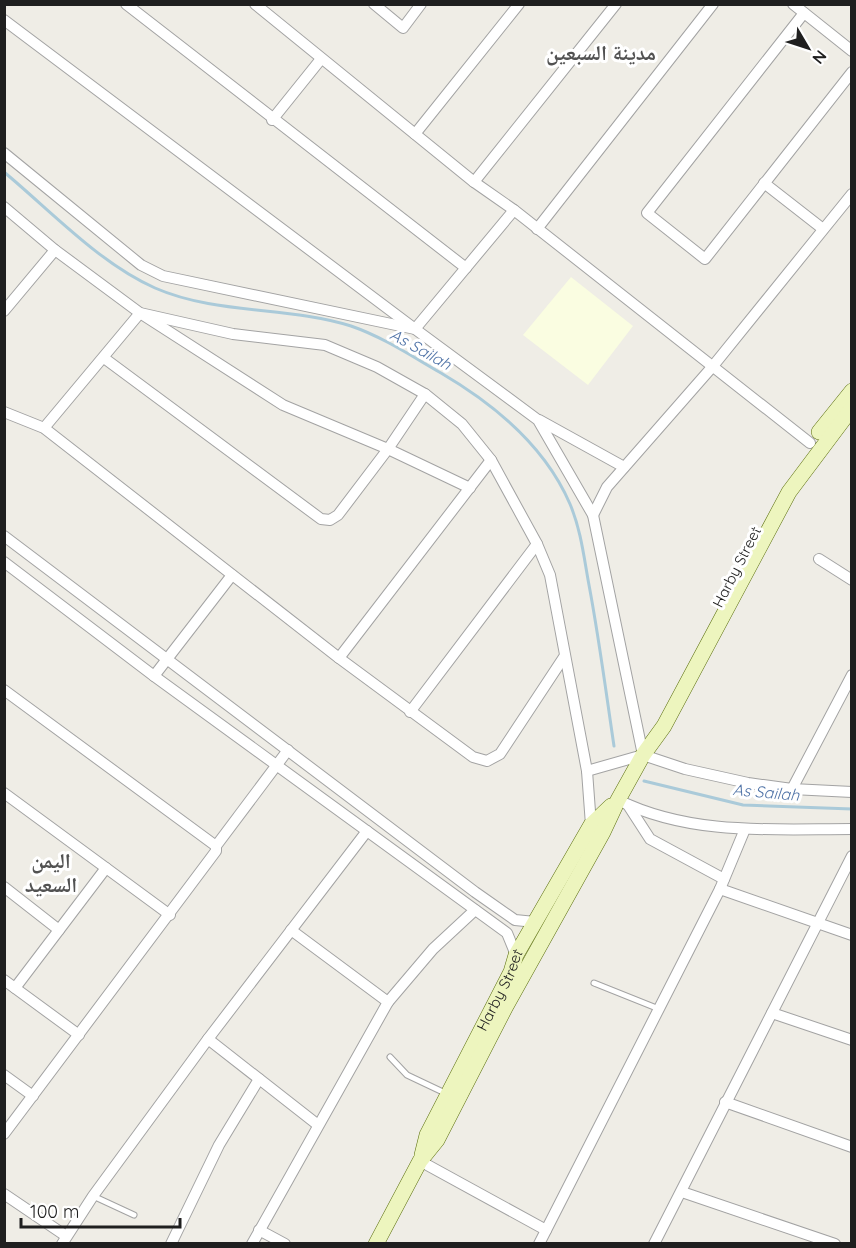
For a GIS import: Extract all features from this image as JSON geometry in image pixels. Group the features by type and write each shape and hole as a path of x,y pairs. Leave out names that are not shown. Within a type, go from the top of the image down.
{"street":[{"path":"126,4 272,120 466,268"},
{"path":"255,4 474,182 514,210 810,443"},
{"path":"374,4 403,28 421,4"},
{"path":"415,134 519,4"},
{"path":"474,182 616,4"},
{"path":"537,228 713,4"},
{"path":"793,4 852,51"},
{"path":"804,13 647,213 705,259 852,72"},
{"path":"4,20 538,420 624,467"},
{"path":"272,120 321,58"},
{"path":"4,153 141,265 163,276 416,329"},
{"path":"764,183 824,229"},
{"path":"593,515 607,487 713,366 852,194"},
{"path":"4,207 140,313 283,405 388,449 470,488"},
{"path":"416,329 514,210"},
{"path":"4,311 55,249"},
{"path":"44,428 140,313"},
{"path":"140,313 233,334 325,345 377,367 425,394 462,424 491,460 537,544 550,575 586,771 591,825"},
{"path":"104,358 321,519 330,520 338,515 388,449 425,394"},
{"name":"Harby Street","path":"420,1161 437,1140 506,1006 603,832 623,802 656,723 754,532 780,486 810,443 852,391"},
{"name":"Harby Street","path":"643,755 664,726 789,492 852,408"},
{"path":"4,412 44,428 339,658 473,757 487,761 500,754 564,657"},
{"path":"538,420 593,515 643,755"},
{"path":"339,658 491,460"},
{"path":"4,536 515,921 535,922"},
{"path":"410,712 537,544"},
{"path":"819,559 852,579"},
{"path":"4,562 154,676 507,933 516,955"},
{"path":"154,676 232,575"},
{"path":"792,789 852,675"},
{"path":"4,706 8,693 216,846"},
{"path":"4,1134 170,915 216,851 216,846 288,750"},
{"path":"586,771 643,755 727,779 792,789 852,792"},
{"path":"4,793 170,915"},
{"path":"623,802 673,820 745,829 852,829"},
{"path":"623,802 650,839 722,884 818,924 852,935"},
{"name":"Harby Street","path":"376,1244 420,1161 428,1135 511,972 516,955 591,825 623,802"},
{"path":"539,1244 722,884 745,829"},
{"path":"4,1194 64,1240 93,1196 208,1039 367,831"},
{"path":"654,1244 852,856"},
{"path":"15,988 106,868"},
{"path":"4,887 59,930"},
{"path":"252,1244 388,1002 433,950 474,910"},
{"path":"507,933 514,926 515,921"},
{"path":"291,930 388,1002"},
{"path":"4,980 80,1035"},
{"path":"772,1013 852,1040"},
{"path":"208,1039 318,1125"},
{"path":"4,1075 33,1096"},
{"path":"171,1244 219,1145 259,1079"},
{"path":"725,1102 852,1147"},
{"path":"420,1161 546,1230"},
{"path":"682,1192 835,1244"},
{"path":"259,1230 285,1244"}],"lane":[{"path":"594,983 659,1009"},
{"path":"390,1057 407,1075 448,1095"},
{"path":"93,1196 134,1215"}],"shaded area":[{"path":"571,277 633,326 588,385 523,335"}],"waterway":[{"name":"As Sailah","path":"4,172 95,251 155,288 203,303 303,315 351,326 398,348 461,385 516,428 547,463 570,504 577,524 596,625 614,746"},
{"name":"As Sailah","path":"644,781 743,805 852,809"}],"district":[{"name":"مدينة السبعين","path":"601,53"},
{"name":"اليمن السعيد","path":"51,873"}]}
